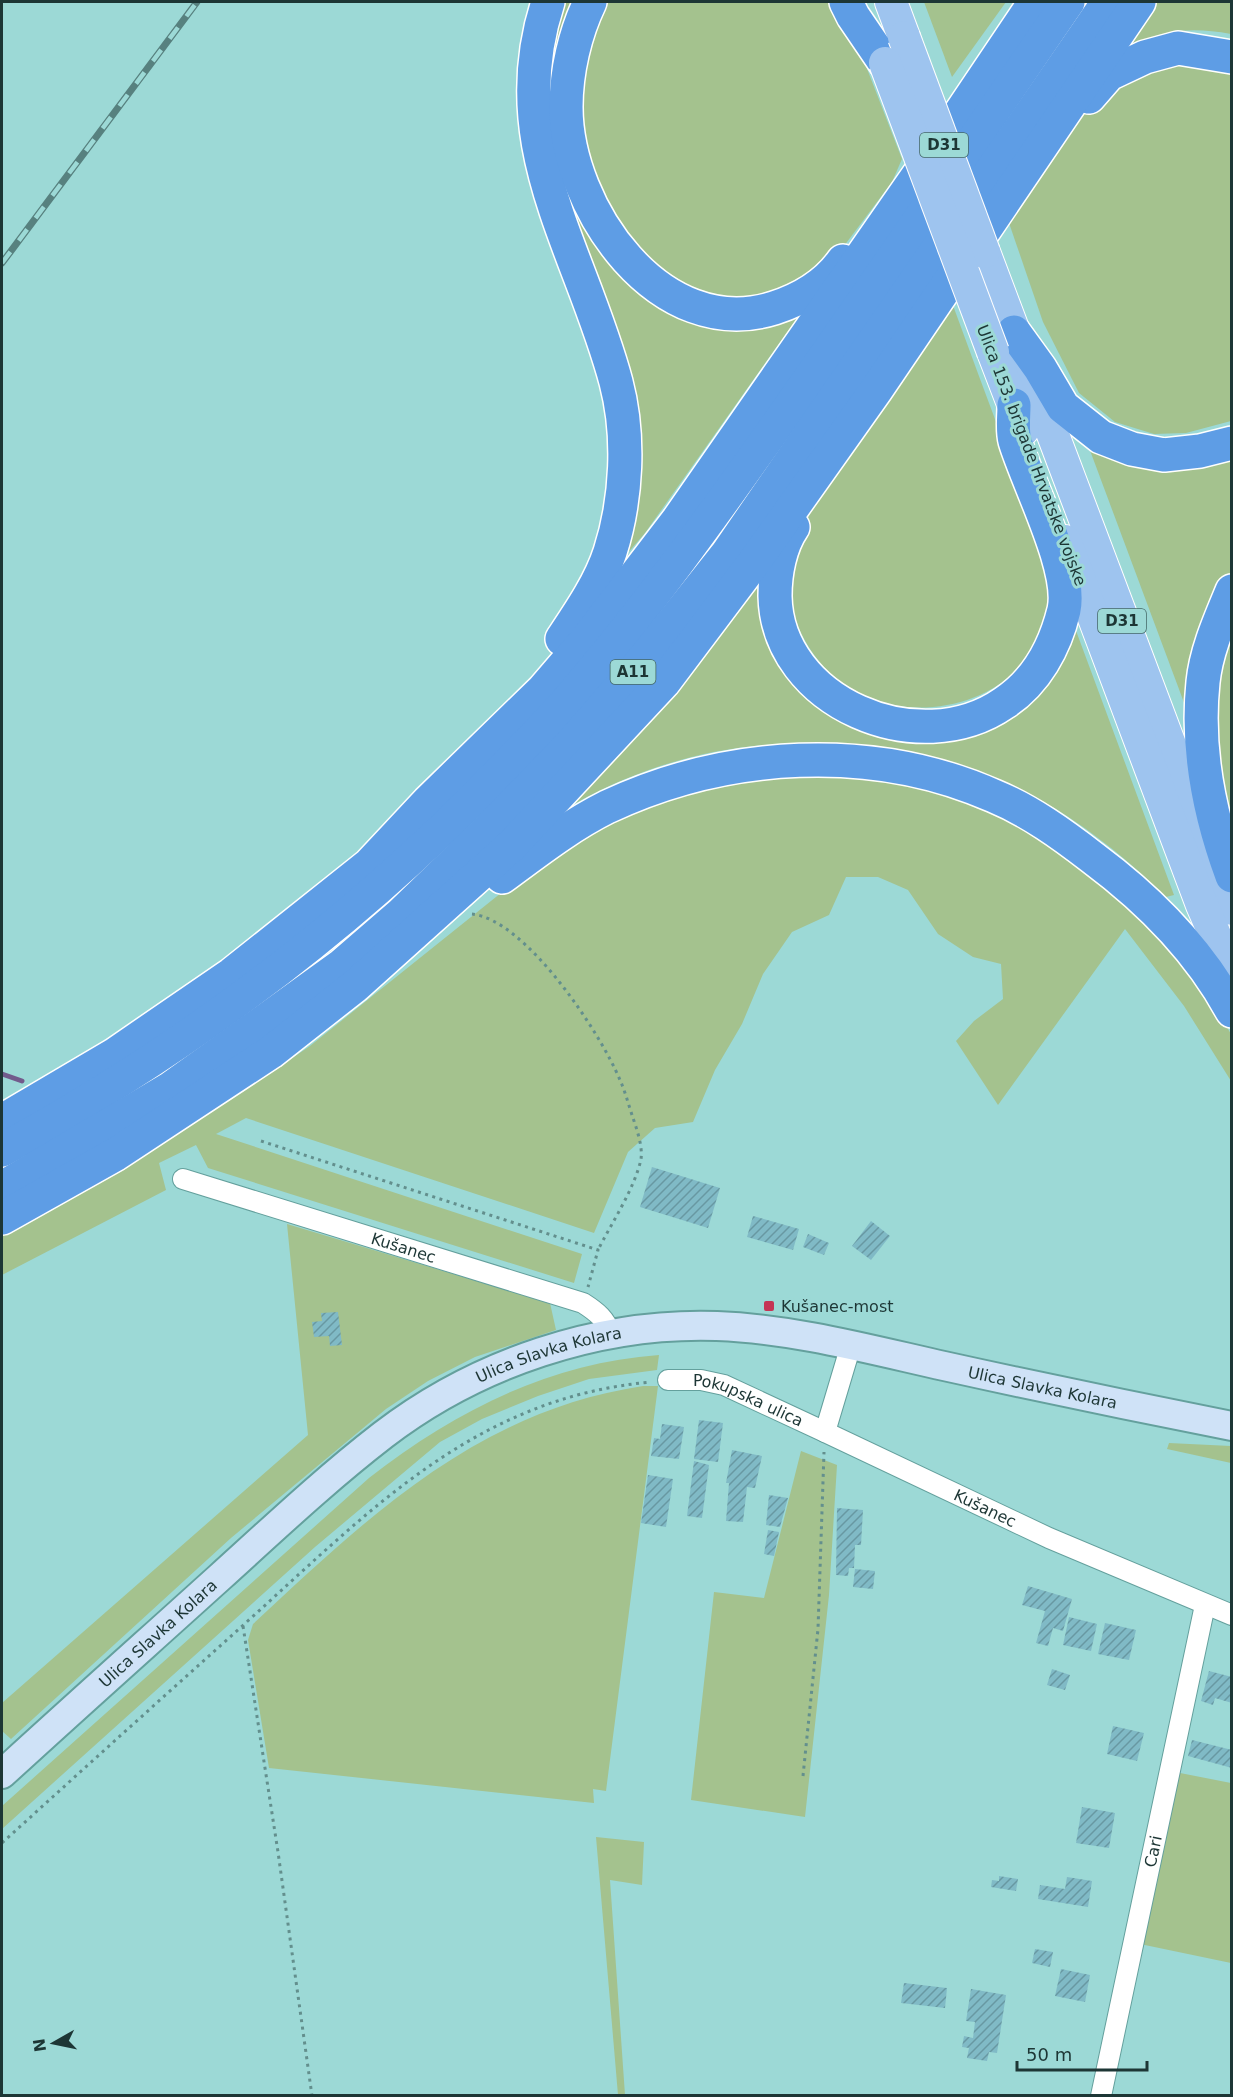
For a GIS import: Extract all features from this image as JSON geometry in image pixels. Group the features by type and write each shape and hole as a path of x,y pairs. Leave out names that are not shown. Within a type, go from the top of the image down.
{"highway":[{"path":"428,802 438,782 459,756 547,662 586,603 610,553 621,496 624,475 624,430 616,384 602,337 559,224 536,136 533,81 541,24 548,2"},
{"path":"590,2 579,25 568,88 566,107 573,157 587,198 608,236 636,269 665,292 699,308 729,314 759,313 795,302 831,278 902,180 924,167"},
{"path":"846,2 885,63"},
{"path":"2,1121 114,1054 232,974 369,864 428,802 543,690 586,640 678,520 924,167 1020,15 1035,2"},
{"name":"A11","path":"2,1150 130,1076 248,994 326,934 377,890 468,804 564,705 699,535 831,348 1068,2"},
{"name":"A11","path":"2,1188 171,1088 341,966 400,915 494,824 572,743 634,671 727,554 1108,2"},
{"path":"2,1218 116,1154 272,1052 355,986 511,846 664,682 752,565 876,390 1139,2"},
{"path":"1032,158 1053,147 1109,74 1145,57 1178,48 1232,57"},
{"path":"1004,342 1040,368 1063,407 1101,437 1132,449 1164,455 1200,451 1232,443"},
{"path":"876,390 871,411 787,535 775,578 775,613 786,644 808,679 838,702 866,716 899,725 932,726 972,718 1004,704 1033,678 1049,653 1064,608 1061,567 1015,439 1014,405"},
{"path":"1232,591 1214,633 1203,681 1201,724 1203,764 1213,815 1232,876"},
{"path":"355,986 376,981 456,912 561,834 605,808 644,791 733,765 773,761 860,762 910,769 993,795 1059,832 1121,879 1162,915 1232,1011"}],"main road":[{"name":"Ulica 153. brigade Hrvatske vojske","path":"862,2 885,63 1004,342 1232,909"},
{"name":"Ulica 153. brigade Hrvatske vojske","path":"891,2 1004,342 1014,405 1202,905 1232,974"},
{"name":"Ulica Slavka Kolara","path":"3,1771 231,1567 385,1434 431,1403 478,1377 531,1356 611,1335 715,1326 799,1333 1232,1426"}],"street":[{"name":"Kušanec","path":"183,1179 583,1303 598,1312 607,1323 611,1335"},
{"path":"825,1432 851,1345"},
{"name":"Pokupska ulica","path":"668,1380 701,1380 724,1385 825,1432"},
{"name":"Kušanec","path":"825,1432 1049,1538 1232,1615"},
{"name":"Cari","path":"1101,2096 1193,1652 1205,1605"}],"path":[{"path":"456,912 488,916 515,936 551,972 590,1026 620,1079 637,1129 641,1158 598,1250 583,1303"},
{"path":"261,1141 598,1250"},
{"path":"2,1843 400,1486 465,1442 553,1401 613,1387 668,1380"},
{"path":"803,1776 818,1629 825,1432"},
{"path":"243,1626 278,1852 312,2096"}],"green space":[{"path":"562,2 577,2 561,146 668,302 807,304 645,533 613,570 629,531 591,276 545,119 556,19"},
{"path":"606,2 838,2 847,17 902,159 892,182 823,274 753,303 689,292 625,238 586,155 581,106 586,54"},
{"path":"924,2 1006,2 952,77"},
{"path":"1153,2 1231,2 1231,34 1201,30 1174,32 1149,38 1120,50"},
{"path":"1158,59 1231,64 1231,421 1186,433 1154,434 1115,422 1079,393 1043,322 1008,220 1084,113 1106,90"},
{"path":"951,300 1037,532 1048,578 1047,621 1030,652 1014,672 993,688 969,699 943,706 915,707 888,704 863,696 841,683 815,656 797,623 789,587 790,569 799,535 821,494"},
{"path":"1085,437 1231,451 1231,572 1186,708"},
{"path":"766,561 795,674 946,731 1075,628 1174,895 1166,897 1111,848 1073,820 1031,795 982,773 889,751 843,745 797,743 751,746 706,754 662,766 618,782 576,803 572,795"},
{"path":"1231,620 1231,842 1211,746 1219,662"},
{"path":"781,767 955,788 1095,864 1198,979 1231,1034 1231,1081 1184,1006 1125,929 998,1105 956,1041 974,1021 1003,999 1001,964 973,957 938,934 908,890 878,877 846,877 829,915 792,932 763,974 742,1024 715,1070 693,1122 655,1128 628,1152 594,1233 246,1118 216,1134 582,1254 574,1283 208,1168 196,1145 159,1163 166,1190 2,1275 2,1227 232,1099 310,1046 586,825"},
{"path":"287,1224 550,1303 556,1330 475,1357 428,1381 386,1409 231,1538 11,1739 2,1731 2,1703 308,1435"},
{"path":"659,1355 657,1370 589,1379 538,1396 482,1419 440,1442 315,1547 2,1829 2,1806 369,1478 402,1454 435,1432 505,1394 579,1368"},
{"path":"643,1386 658,1386 606,1791 593,1789 594,1803 269,1768 248,1640 253,1624 384,1507 430,1474 478,1444 529,1418 584,1399"},
{"path":"1169,1443 1231,1446 1231,1463 1167,1449"},
{"path":"801,1451 837,1465 829,1595 805,1817 691,1800 714,1592 764,1598"},
{"path":"1175,1772 1231,1783 1231,1963 1140,1944"},
{"path":"596,1837 644,1842 642,1885 610,1880 625,2095 618,2095"}],"building":[{"path":"652,1167 720,1188 708,1228 640,1207"},
{"path":"753,1216 799,1229 793,1250 747,1237"},
{"path":"871,1221 890,1236 871,1260 852,1246"},
{"path":"808,1234 829,1243 824,1255 803,1247"},
{"path":"338,1312 342,1345 330,1346 329,1336 314,1337 312,1322 322,1321 321,1313"},
{"path":"699,1420 723,1423 718,1462 694,1459"},
{"path":"662,1424 684,1427 679,1459 651,1456 654,1438 660,1439"},
{"path":"732,1450 762,1456 755,1488 747,1487 743,1522 726,1521 729,1483 726,1483"},
{"path":"694,1461 709,1465 702,1518 687,1516"},
{"path":"648,1475 673,1479 666,1527 641,1523"},
{"path":"769,1495 788,1498 780,1527 766,1525"},
{"path":"837,1508 863,1510 861,1545 855,1545 854,1568 849,1568 848,1576 836,1575"},
{"path":"768,1530 779,1532 774,1556 764,1554"},
{"path":"855,1569 875,1571 873,1589 853,1587"},
{"path":"1028,1586 1072,1599 1063,1631 1053,1628 1048,1646 1036,1643 1045,1611 1022,1605"},
{"path":"1069,1617 1097,1624 1091,1651 1063,1645"},
{"path":"1105,1623 1136,1630 1129,1660 1098,1654"},
{"path":"1052,1669 1070,1675 1065,1690 1047,1685"},
{"path":"1209,1671 1232,1677 1232,1703 1215,1698 1213,1705 1201,1701"},
{"path":"1113,1726 1144,1733 1137,1761 1107,1754"},
{"path":"1192,1740 1232,1750 1232,1768 1188,1756"},
{"path":"1082,1807 1115,1813 1109,1848 1076,1843"},
{"path":"999,1876 1018,1879 1016,1891 991,1887 992,1880 999,1881"},
{"path":"1067,1877 1092,1881 1088,1907 1038,1899 1040,1885 1065,1889"},
{"path":"1035,1949 1053,1952 1050,1967 1032,1963"},
{"path":"1061,1969 1090,1975 1085,2002 1055,1996"},
{"path":"904,1983 947,1988 945,2008 901,2003"},
{"path":"971,1989 1006,1995 997,2053 989,2052 987,2061 967,2058 969,2048 962,2047 964,2036 973,2038 975,2022 966,2021"}],"waterway":[{"path":"2,1074 22,1081"}],"railway":[{"path":"2,263 197,2"}],"place":[{"name":"Kušanec-most","path":"769,1306"}]}
